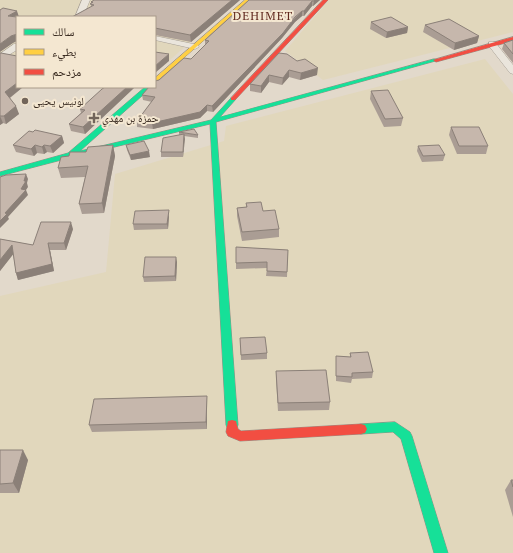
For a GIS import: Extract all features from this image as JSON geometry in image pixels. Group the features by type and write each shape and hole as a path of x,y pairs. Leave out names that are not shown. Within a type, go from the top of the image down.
{"street":[{"path":"79,16 86,0"},
{"path":"156,80 248,0"},
{"path":"326,0 213,121 232,432 240,436 395,427 406,436 442,553"},
{"path":"156,38 195,47"},
{"path":"0,174 213,121 513,39"},
{"path":"492,44 513,71"},
{"path":"0,58 16,47"},
{"path":"71,156 148,88"}],"shaded area":[{"path":"0,0 238,0 156,72 156,16 16,16 16,62 0,59"},
{"path":"329,0 513,0 513,32 323,80 285,51"},
{"path":"485,59 513,94 513,553 0,553 0,296 106,272 115,174 224,141 226,126"}],"building":[{"path":"94,0 232,0 190,35 156,28 156,16 74,16 94,5 90,4 93,2 91,2"},
{"path":"249,0 315,0 312,1 304,11 295,17 283,33 212,106 207,105 200,112 152,123 137,121 155,97 142,95 148,88 156,88 156,81 159,80 184,58 191,59 209,41 205,40"},
{"path":"3,8 17,11 8,16 16,17 16,34 0,44 0,10"},
{"path":"391,17 408,27 387,32 371,22"},
{"path":"449,19 479,36 455,43 425,25"},
{"path":"513,40 513,54 504,43"},
{"path":"156,52 169,54 156,65"},
{"path":"0,53 16,56 16,84 5,92 16,106 4,116 0,116"},
{"path":"279,53 287,54 297,61 305,59 318,68 301,73 289,70 283,78 269,75 261,86 250,84"},
{"path":"126,88 83,127 69,124 85,110 80,109 102,89"},
{"path":"388,90 403,118 385,119 371,91"},
{"path":"451,127 479,127 488,146 459,146"},
{"path":"194,129 198,135 179,132"},
{"path":"35,130 62,136 50,146 44,145 42,147 35,145 31,149 13,145 29,131 33,132"},
{"path":"184,134 183,152 161,152 163,138"},
{"path":"144,141 149,151 130,155 126,145"},
{"path":"113,145 102,203 79,204 88,166 58,168 61,157 69,156 70,152 86,152 88,147"},
{"path":"439,145 445,155 423,156 418,146"},
{"path":"26,174 24,181 26,181 21,189 26,190 5,213 7,214 0,221 0,177 6,175"},
{"path":"261,202 263,211 275,210 279,229 242,232 237,208 247,207 246,203"},
{"path":"169,210 167,224 133,224 135,211"},
{"path":"41,222 71,222 64,243 48,243 52,264 16,273 12,245 0,260 0,239 33,245"},
{"path":"236,247 288,250 287,272 267,271 267,262 236,263"},
{"path":"145,257 176,257 175,276 143,277"},
{"path":"265,337 267,353 241,355 240,338"},
{"path":"368,352 373,372 352,373 352,377 336,376 336,356 351,357 350,353"},
{"path":"326,370 330,402 278,403 276,371"},
{"path":"207,396 206,422 89,425 94,399"},
{"path":"0,450 23,450 13,483 0,484"}],"traffic: fast":[{"path":"0,174 71,155 213,121 436,60"},
{"path":"71,155 148,88"},
{"path":"232,425 213,121 233,99"},
{"path":"361,429 395,427 406,436 441,553"}],"traffic: slow":[{"path":"156,80 248,0"}],"traffic: jam":[{"path":"233,99 326,0"},
{"path":"436,60 513,39"},
{"path":"232,425 232,432 240,436 361,429"}],"place":[{"name":"لونيس يحيى","path":"25,101"},
{"name":"حمزة بن مهدي","path":"94,118"}],"district":[{"name":"DEHIMET","path":"263,15"}]}
